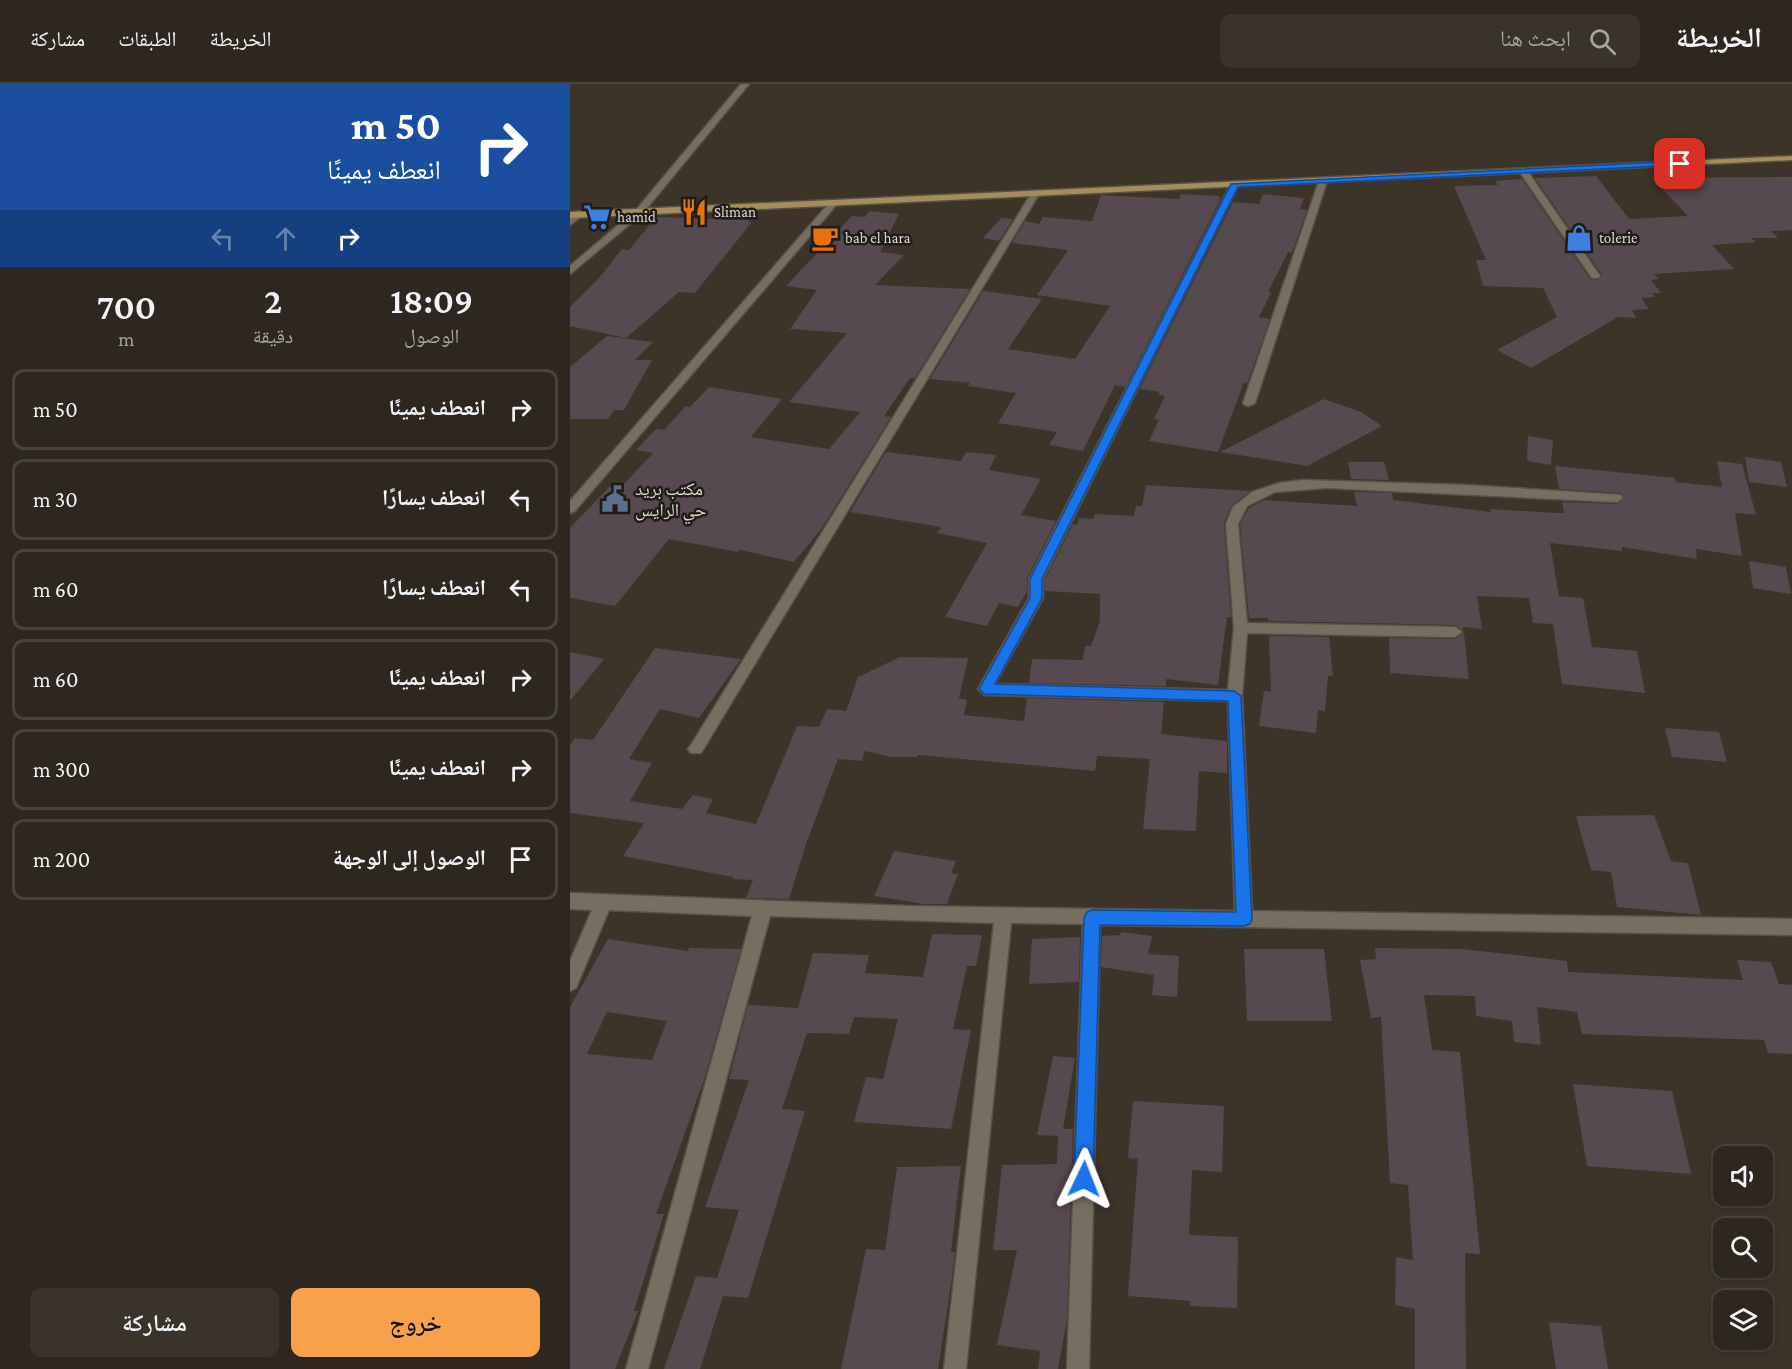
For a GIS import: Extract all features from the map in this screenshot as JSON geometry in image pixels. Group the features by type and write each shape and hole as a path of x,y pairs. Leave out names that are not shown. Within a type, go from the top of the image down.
{"main road":[{"path":"575,214 1792,158"}],"street":[{"path":"570,271 639,212 745,84"},
{"path":"1523,171 1595,276"},
{"path":"1250,404 1323,180"},
{"path":"1234,696 985,689 1036,598 1036,579 1235,184"},
{"path":"696,749 1035,194"},
{"path":"570,509 834,203"},
{"path":"570,222 575,214"},
{"path":"1244,919 1234,696 1241,628 1232,524 1234,513 1241,504 1280,487 1312,485 1449,487 1617,498"},
{"path":"1241,628 1455,632"},
{"path":"570,902 1092,918 1792,927"},
{"path":"570,982 603,903"},
{"path":"638,1369 763,909"},
{"path":"955,1369 1003,916"},
{"path":"1078,1369 1092,918"}],"building":[{"path":"1596,176 1629,219 1688,216 1652,178 1792,177 1792,230 1771,231 1778,238 1751,238 1756,242 1712,245 1734,269 1654,274 1659,279 1651,280 1661,293 1652,293 1655,297 1641,298 1649,309 1632,310 1636,318 1618,317 1531,368 1497,350 1557,317 1543,288 1483,286 1476,260 1486,260 1454,186 1498,185 1495,181 1522,179 1590,279 1598,280 1602,275 1535,178"},
{"path":"1181,194 1219,196 1220,200 1125,387 1115,385 1083,451 1049,445 1057,432 998,423 1016,393 968,386 970,383 930,379 983,291 1042,299 1008,349 1075,359 1110,306 1037,295 1068,250 1012,243 1025,221 1039,224 1043,217 1092,221 1101,195 1179,199"},
{"path":"1263,194 1304,198 1300,209 1307,210 1294,247 1291,253 1288,252 1268,292 1271,293 1259,317 1270,319 1247,384 1244,382 1218,452 1149,441 1159,420 1154,419 1165,396 1158,395 1160,392 1140,389 1233,202 1259,204"},
{"path":"869,211 899,214 880,252 904,255 875,285 970,289 915,378 910,378 884,416 891,417 822,528 794,562 740,550 738,552 669,539 615,606 570,598 570,528 609,487 619,489 653,453 636,450 656,429 664,430 686,406 690,407 709,387 782,399 751,437 829,449 860,412 789,402 847,333 790,329 817,290 786,286 852,216 865,217"},
{"path":"656,217 750,220 748,222 752,222 695,293 679,292 626,338 570,326 570,307 599,278 622,249 629,250"},
{"path":"1001,218 1013,219 999,241 983,238"},
{"path":"607,336 653,342 635,360 652,360 624,410 614,410 608,419 570,419 570,367"},
{"path":"1324,399 1361,412 1382,426 1307,466 1220,452"},
{"path":"1528,436 1553,440 1551,465 1527,461"},
{"path":"886,452 961,461 966,452 996,455 989,470 1041,479 1021,515 1056,521 1027,578 1027,591 1018,607 999,603 987,626 945,617 987,543 937,533 941,527 850,512"},
{"path":"1745,457 1781,462 1787,487 1749,482"},
{"path":"1717,461 1742,464 1756,515 1735,513 1742,556 1696,549 1697,559 1622,547 1622,551 1550,543 1559,596 1583,598 1592,647 1637,651 1645,693 1562,684 1553,624 1533,623 1529,598 1477,596 1482,629 1463,627 1463,630 1455,625 1268,621 1268,618 1249,618 1240,524 1249,508 1264,500 1357,506 1354,492 1392,493 1393,500 1491,512 1491,509 1564,513 1562,502 1617,504 1625,498 1621,493 1559,489 1555,466 1675,478 1676,482 1722,487"},
{"path":"1348,462 1384,462 1389,480 1351,479"},
{"path":"1146,485 1250,491 1232,505 1224,523 1231,617 1227,617 1218,685 1166,679 1166,686 1029,683 1032,659 1083,660 1085,646 1091,646 1100,621 1100,594 1045,591 1045,580 1073,524 1077,525 1079,518 1093,519 1095,514 1134,516 1136,506 1142,506"},
{"path":"1749,561 1786,567 1791,594 1753,588"},
{"path":"1464,633 1469,679 1390,673 1389,638 1455,639"},
{"path":"1269,636 1329,637 1333,676 1328,676 1325,711 1318,710 1316,733 1259,726 1264,691 1271,692"},
{"path":"655,648 741,659 699,718 660,709 629,759 652,763 630,801 682,809 693,795 713,799 706,813 756,824 797,726 819,727 827,709 846,711 858,677 900,657 968,658 959,698 967,700 964,715 1024,721 1027,698 1164,702 1161,734 1227,741 1227,773 1199,771 1196,831 1143,829 1150,759 1097,756 1095,771 918,755 917,757 891,757 865,751 862,761 838,759 806,844 789,899 746,898 753,880 733,879 733,877 623,856 644,823 570,813 570,746 575,738 593,740"},
{"path":"570,652 604,659 570,701"},
{"path":"1665,728 1719,732 1727,762 1672,757"},
{"path":"1654,815 1671,861 1688,863 1701,915 1617,907 1611,872 1591,870 1576,816"},
{"path":"894,851 956,861 951,873 958,874 947,904 924,904 874,896"},
{"path":"1121,932 1152,936 1148,954 1179,956 1177,997 1152,995 1154,975 1101,967 1102,936 1120,935"},
{"path":"932,934 982,935 976,966 967,966 953,1029 971,1030 951,1129 854,1122 866,1077 883,1079 898,1019 854,1017 849,1034 807,1033 782,1109 805,1111 748,1298 723,1296 700,1369 664,1369 696,1276 717,1278 739,1210 705,1207 749,1080 729,1079 748,1005 798,1008 813,953 869,955 865,973 923,977"},
{"path":"1080,937 1079,982 1029,984 1032,939"},
{"path":"608,939 688,951 689,948 741,949 705,1077 656,1214 664,1214 634,1311 638,1311 615,1369 570,1369 570,1007","holes":["607,1012 667,1021 652,1060 587,1054"]},
{"path":"1375,948 1463,949 1567,961 1568,972 1743,980 1737,960 1771,962 1779,984 1792,985 1792,1054 1768,1053 1764,1040 1582,1034 1577,1012 1537,1007 1541,1045 1514,1042 1512,1021 1476,1016 1475,996 1424,995 1432,1050 1460,1052 1480,1254 1465,1253 1466,1369 1415,1369 1415,1309 1395,1305 1396,1257 1413,1260 1408,1185 1390,1183 1381,1017 1371,1018 1360,960 1376,959"},
{"path":"1244,949 1324,949 1332,1021 1247,1021"},
{"path":"1053,1056 1075,1058 1063,1129 1073,1129 1067,1319 1058,1369 1038,1369 1040,1351 997,1345 1017,1250 993,1250 1002,1165 1057,1164 1058,1136 1037,1135"},
{"path":"1573,1084 1672,1091 1691,1174 1587,1166"},
{"path":"1133,1101 1224,1106 1222,1172 1192,1170 1189,1235 1238,1237 1237,1308 1190,1306 1190,1301 1128,1296 1138,1159 1128,1158"},
{"path":"961,1166 951,1252 955,1252 938,1369 841,1369 866,1249 885,1250 897,1167"},
{"path":"1549,1322 1601,1326 1608,1369 1556,1369"}],"place":[{"name":"Sliman","path":"694,212"},
{"name":"hamid","path":"597,217"},
{"name":"bab el hara","path":"825,238"},
{"name":"tolerie","path":"1579,238"},
{"name":"مكتب بريد حي الرايس","path":"615,499"}],"route":[{"path":"1084,1179 1092,918 1244,919 1234,696 985,689 1036,598 1036,579 1235,184 1680,164"}]}
